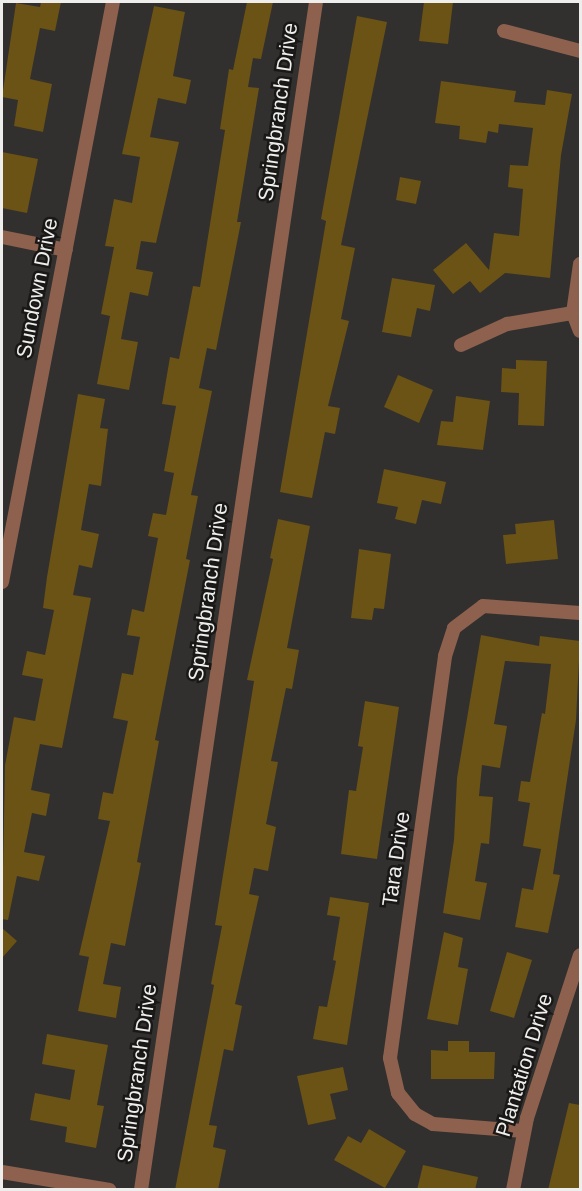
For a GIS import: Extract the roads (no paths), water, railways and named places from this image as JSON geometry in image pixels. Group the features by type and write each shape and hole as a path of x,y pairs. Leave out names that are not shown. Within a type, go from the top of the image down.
{"street":[{"name":"Sundown Drive","path":"2,582 113,2"},
{"name":"Springbranch Drive","path":"141,1190 316,2"},
{"path":"504,31 580,51"},
{"path":"2,237 66,250"},
{"path":"580,264 573,313 580,331"},
{"path":"461,345 507,324 573,313"},
{"name":"Tara Drive","path":"523,1131 433,1124 415,1114 398,1093 390,1058 445,656 454,628 483,606 580,613"},
{"name":"Plantation Drive","path":"513,1190 523,1131 580,955"},
{"path":"2,1172 110,1190"}]}
